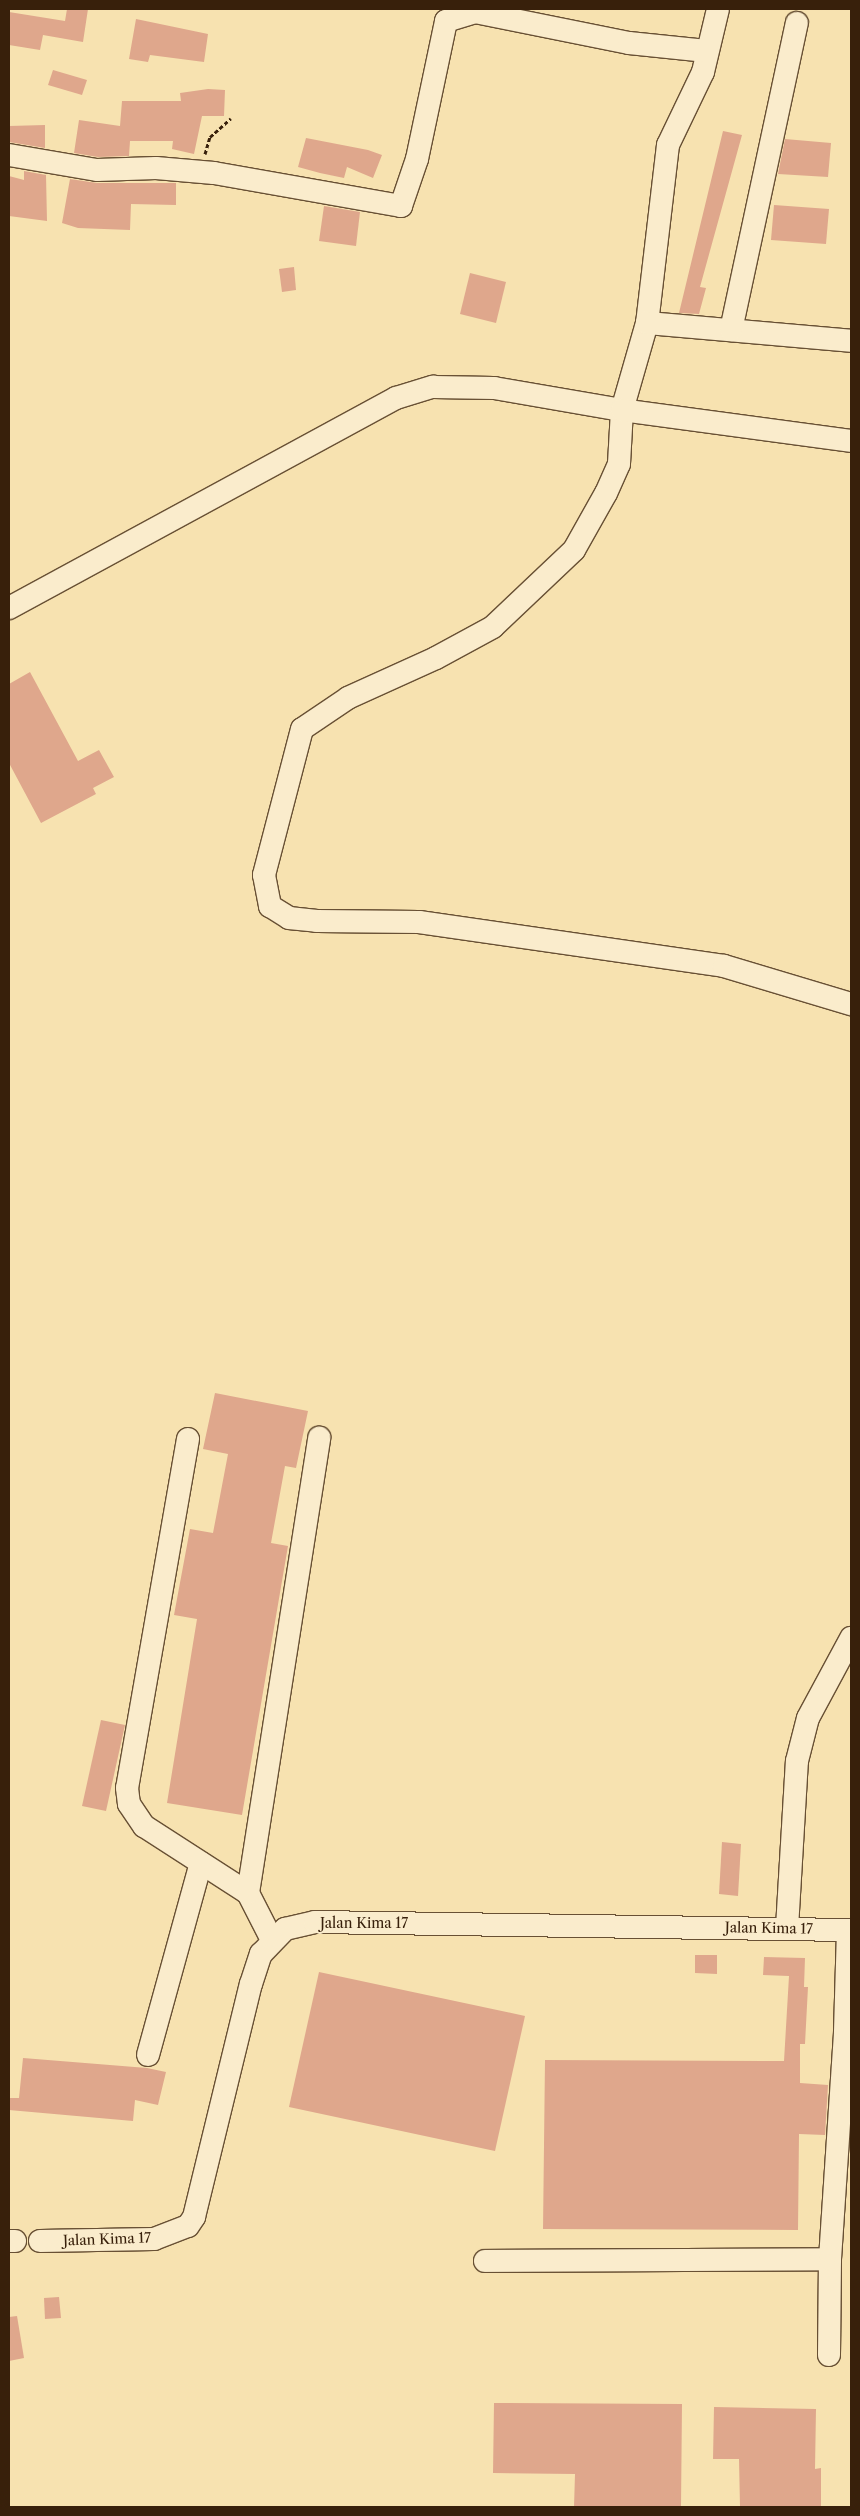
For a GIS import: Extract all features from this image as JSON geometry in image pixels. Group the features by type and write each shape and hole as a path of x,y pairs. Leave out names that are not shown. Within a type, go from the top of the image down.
{"street":[{"path":"718,9 703,72 668,145 647,323 622,410 619,464 574,550 493,627 436,658 348,698 302,729 264,875 270,906 289,918 317,921 419,922 724,966 851,1004"},
{"path":"9,155 97,170 156,168 202,172 402,206 417,159 446,21 476,12 630,43 707,51"},
{"path":"731,330 797,23"},
{"path":"647,323 851,341"},
{"path":"9,608 414,391 433,387 494,388 622,410 851,441"},
{"path":"248,1892 319,1438"},
{"path":"188,1439 127,1788 129,1804 144,1826 248,1892 272,1940"},
{"path":"787,1928 796,1761 808,1718 851,1638"},
{"path":"148,2055 201,1863"},
{"name":"Jalan Kima 17","path":"40,2241 154,2239 188,2226 194,2217 251,1984 261,1954 272,1940 285,1929 315,1922 850,1930"},
{"path":"829,2355 830,2259 848,2034 850,1930"},
{"path":"485,2261 830,2259"}],"path":[{"path":"202,172 210,137 231,118"}],"building":[{"path":"67,9 88,9 83,42 43,35 40,50 9,45 9,12 65,21"},
{"path":"136,19 208,34 204,62 150,55 148,62 129,59"},
{"path":"53,70 87,80 82,95 48,85"},
{"path":"208,89 225,90 224,116 202,116 194,154 172,149 173,141 130,141 129,156 98,157 74,153 79,120 120,126 122,101 181,101 180,93"},
{"path":"45,125 45,148 9,142 9,126"},
{"path":"723,131 742,135 700,287 706,288 699,314 679,313"},
{"path":"306,138 368,150 382,155 373,178 347,167 344,178 298,167"},
{"path":"785,139 831,143 828,177 778,174"},
{"path":"24,171 46,175 47,221 9,216 9,176 24,180"},
{"path":"70,179 97,183 176,183 176,205 131,204 130,230 78,228 62,223"},
{"path":"774,205 829,209 826,244 771,240"},
{"path":"324,206 360,212 356,246 319,241"},
{"path":"294,267 296,290 282,292 279,269"},
{"path":"470,273 506,282 496,323 460,314"},
{"path":"30,672 78,761 99,750 114,777 93,788 96,794 41,823 9,763 9,684"},
{"path":"215,1393 308,1411 296,1468 285,1466 271,1543 288,1546 242,1815 167,1803 197,1619 174,1615 190,1529 213,1533 228,1454 203,1449"},
{"path":"101,1720 125,1725 106,1811 82,1806"},
{"path":"722,1842 741,1844 738,1896 719,1894"},
{"path":"695,1955 717,1955 717,1974 695,1973"},
{"path":"764,1957 805,1958 804,1987 808,1987 805,2044 800,2044 800,2083 828,2085 825,2135 799,2134 798,2230 543,2229 545,2060 784,2061 789,1976 763,1975"},
{"path":"319,1972 525,2016 495,2151 289,2107"},
{"path":"23,2058 147,2068 166,2072 158,2105 135,2100 133,2121 9,2110 9,2098 19,2098"},
{"path":"59,2297 61,2318 45,2319 44,2298"},
{"path":"17,2316 24,2358 9,2361 9,2317"},
{"path":"494,2403 682,2404 681,2507 574,2507 575,2474 493,2473"},
{"path":"714,2407 816,2409 815,2469 821,2468 821,2507 740,2507 739,2459 713,2459"}]}
